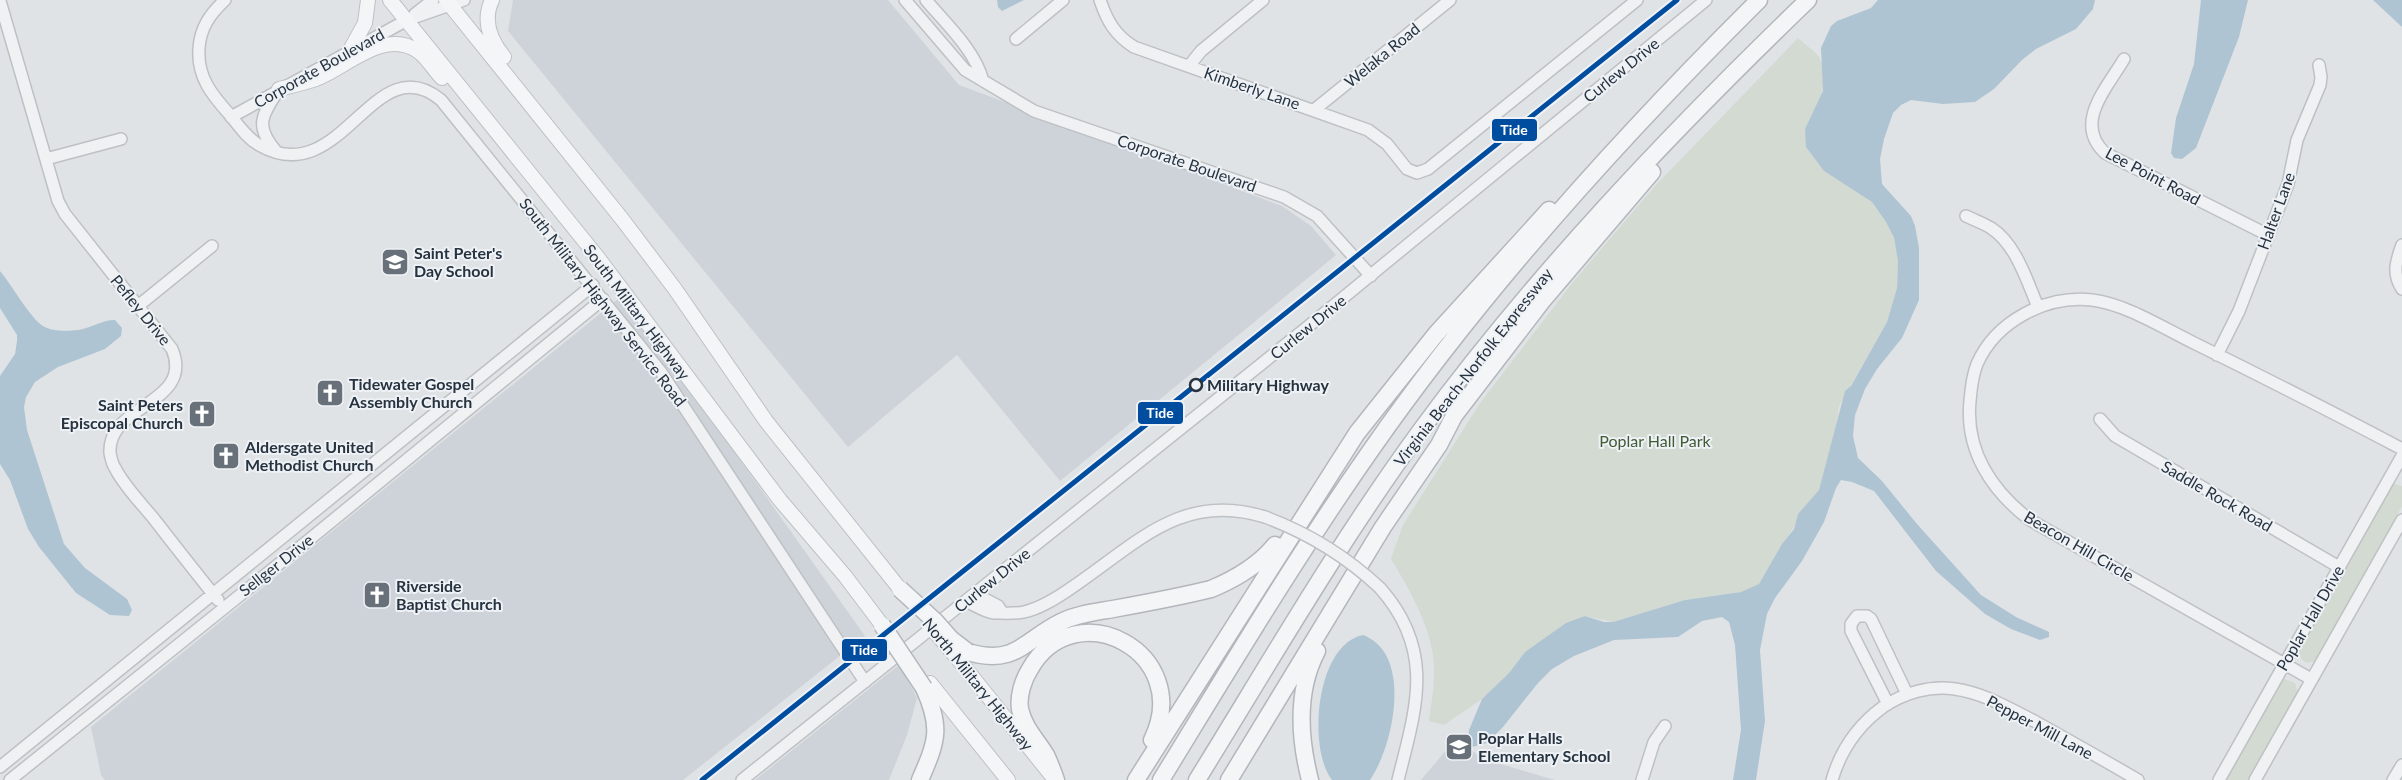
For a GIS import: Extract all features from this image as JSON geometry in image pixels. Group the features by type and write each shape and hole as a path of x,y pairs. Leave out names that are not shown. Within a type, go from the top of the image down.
{"highway":[{"name":"Virginia Beach-Norfolk Expressway","path":"1160,780 1321,524 1377,441 1491,293 1620,144 1759,0"},
{"name":"Virginia Beach-Norfolk Expressway","path":"1197,780 1345,540 1404,454 1457,382 1580,234 1684,124 1808,0"},
{"path":"1229,780 1387,520 1440,445 1454,416 1587,246 1754,55"},
{"path":"1135,780 1326,480 1368,420 1464,302 1545,213 1620,144"},
{"path":"896,584 936,622 963,656 1005,654 1022,650 1049,629 1076,616 1194,593 1228,582 1260,562 1271,551 1326,480"},
{"path":"1310,780 1301,737 1302,702 1311,663 1348,583"},
{"path":"882,625 927,686 936,718 932,751 920,780"},
{"path":"1056,780 1046,756 1030,734 1020,710 1022,687 1033,663 1041,654 1060,640 1085,633 1110,636 1125,642 1144,656 1157,678 1161,700 1159,727 1135,780"}],"main road":[{"path":"349,52 365,23 368,0"},
{"name":"South Military Highway","path":"390,0 599,259 780,500 845,576 882,625"},
{"path":"492,0 488,13 488,23 489,36 494,46 540,101 578,164"},
{"path":"448,3 578,164 675,289 766,421 896,584"},
{"path":"279,89 317,79 375,48 390,44 401,45 419,52 486,120"},
{"name":"North Military Highway","path":"963,656 1056,780"},
{"path":"927,686 1008,780"}],"street":[{"name":"South Military Highway Service Road","path":"225,0 208,19 202,31 198,57 204,82 213,96 258,144 276,151 294,154 321,148 332,142 385,95 404,88 426,90 441,100 593,285 661,372 692,416 865,682"},
{"name":"Corporate Boulevard","path":"407,20 433,0"},
{"name":"Corporate Boulevard","path":"231,117 407,20 448,3 464,0"},
{"name":"Corporate Boulevard","path":"905,0 965,70 983,81 1034,111 1284,197 1304,207 1322,220 1371,276"},
{"path":"926,0 964,45 981,72 983,81"},
{"path":"1016,39 1063,0"},
{"name":"Kimberly Lane","path":"1100,0 1108,22 1122,40 1134,47 1368,130 1378,136 1411,172 1421,172 1428,169 1637,0"},
{"path":"1189,66 1201,51 1263,0"},
{"name":"Welaka Road","path":"1314,110 1450,0"},
{"name":"Curlew Drive","path":"742,780 1371,276 1706,0"},
{"name":"Pefley Drive","path":"0,1 58,201 65,214 172,349 177,365 176,374 168,388 118,428 111,444 112,462 133,493 224,607"},
{"name":"Lee Point Road","path":"2124,59 2092,112 2091,130 2098,147 2105,153 2268,235"},
{"name":"Halter Lane","path":"2217,355 2239,311 2288,184 2297,140 2320,85 2319,65"},
{"path":"276,151 264,134 262,126 265,111 279,89"},
{"path":"46,158 121,139"},
{"path":"1966,216 1990,228 2006,242 2022,270 2038,307"},
{"path":"2402,245 2396,260 2395,273 2402,289"},
{"path":"138,306 212,246"},
{"name":"Sellger Drive","path":"0,767 593,285"},
{"name":"Sellger Drive","path":"10,780 603,299"},
{"name":"Beacon Hill Circle","path":"2311,679 2030,520 2004,497 1983,469 1971,440 1969,408 1977,364 1996,337 2022,316 2038,307 2071,300 2106,303 2217,355 2402,449"},
{"path":"531,336 542,349"},
{"path":"441,410 451,423"},
{"name":"Saddle Rock Road","path":"2100,419 2115,436 2339,567"},
{"path":"398,444 408,457"},
{"name":"Poplar Hall Drive","path":"2218,780 2339,567 2398,471 2402,456"},
{"path":"971,597 993,613 1018,613 1043,605 1081,581 1148,532 1175,518 1205,510 1222,509 1242,511 1265,517 1326,546 1364,572 1399,611 1414,649 1418,666 1417,698 1398,780"},
{"name":"Poplar Hall Drive","path":"2255,780 2402,520"},
{"path":"275,544 286,558"},
{"path":"1888,704 1852,631 1851,624 1857,616 1862,615 1871,619 1907,694"},
{"name":"Pepper Mill Lane","path":"1832,780 1837,764 1852,737 1862,724 1888,704 1907,694 1922,690 1954,689 1989,699 2068,740 2138,780"},
{"path":"1642,780 1654,742 1666,726"},
{"path":"2393,780 2402,765"}],"shaded area":[{"path":"513,0 888,0 959,85 1282,206 1311,226 1336,255 1060,481 957,355 848,447 508,31"},
{"path":"623,295 865,636 683,780 105,780 101,775 91,727"},
{"path":"900,664 917,698 907,735 889,780 755,780"},
{"name":"Poplar Halls Elementary School","path":"1458,736 1480,758 1555,780 1421,780"}],"green space":[{"name":"Poplar Hall Park","path":"1798,38 1820,59 1824,77 1821,96 1805,129 1824,171 1872,202 1886,222 1894,239 1898,261 1897,288 1887,322 1839,406 1836,430 1819,490 1798,514 1795,525 1759,584 1741,592 1685,600 1613,622 1585,616 1525,652 1509,673 1482,699 1444,725 1429,721 1434,680 1434,659 1431,644 1421,614 1391,559 1403,525 1480,403 1573,282 1655,186"},
{"path":"2391,485 2402,486 2402,506 2318,658 2312,662 2305,662 2300,658 2298,650"},
{"path":"2285,679 2295,683 2298,693 2248,780 2223,780 2279,682"}],"water":[{"path":"997,0 1024,0 1002,11 998,7"},
{"path":"1878,0 2095,0 2093,9 2076,29 2036,49 2022,60 1994,89 1975,102 1943,104 1911,100 1901,105 1893,113 1884,139 1880,159 1882,184 1911,216 1915,226 1919,248 1919,300 1902,338 1877,369 1865,389 1855,415 1853,436 1858,458 1882,481 1917,524 1981,595 2016,617 2049,632 2049,637 2040,640 2011,629 1985,614 1936,571 1874,491 1852,482 1841,480 1836,488 1824,522 1802,561 1775,598 1767,614 1760,650 1765,721 1756,780 1733,780 1741,730 1735,645 1729,622 1722,617 1702,621 1678,637 1614,640 1574,656 1552,669 1538,683 1503,727 1487,743 1468,748 1469,730 1482,699 1509,673 1525,652 1566,623 1585,616 1604,622 1613,622 1685,600 1741,592 1759,584 1782,544 1794,529 1798,514 1819,490 1845,391 1851,386 1887,322 1897,288 1898,261 1894,238 1886,222 1872,202 1824,171 1806,147 1805,129 1823,91 1821,48 1831,26 1837,21 1871,8"},
{"path":"2201,0 2248,0 2239,37 2196,148 2182,159 2174,158 2171,153 2176,118 2194,64"},
{"path":"2373,0 2402,0 2402,27"},
{"path":"0,271 33,316 47,328 60,331 78,330 105,321 115,320 122,328 121,336 105,349 58,367 35,382 26,397 24,407 27,430 64,544 85,568 127,599 132,610 129,616 110,615 76,593 39,547 28,529 10,480 0,464 0,376 15,354 17,335 0,308"},
{"path":"1363,635 1379,645 1389,661 1394,681 1391,725 1386,746 1370,780 1332,780 1324,765 1320,745 1318,722 1320,699 1326,676 1335,657 1347,643"}],"transit line":[{"name":"Tide","path":"702,780 1677,0"}],"place":[{"name":"Saint Peter's Day School","path":"395,262"},
{"name":"Military Highway","path":"1196,385"},
{"name":"Tidewater Gospel Assembly Church","path":"330,393"},
{"name":"Saint Peters Episcopal Church","path":"202,414"},
{"name":"Aldersgate United Methodist Church","path":"226,456"},
{"name":"Riverside Baptist Church","path":"377,595"},
{"name":"Poplar Halls Elementary School","path":"1459,747"}]}
